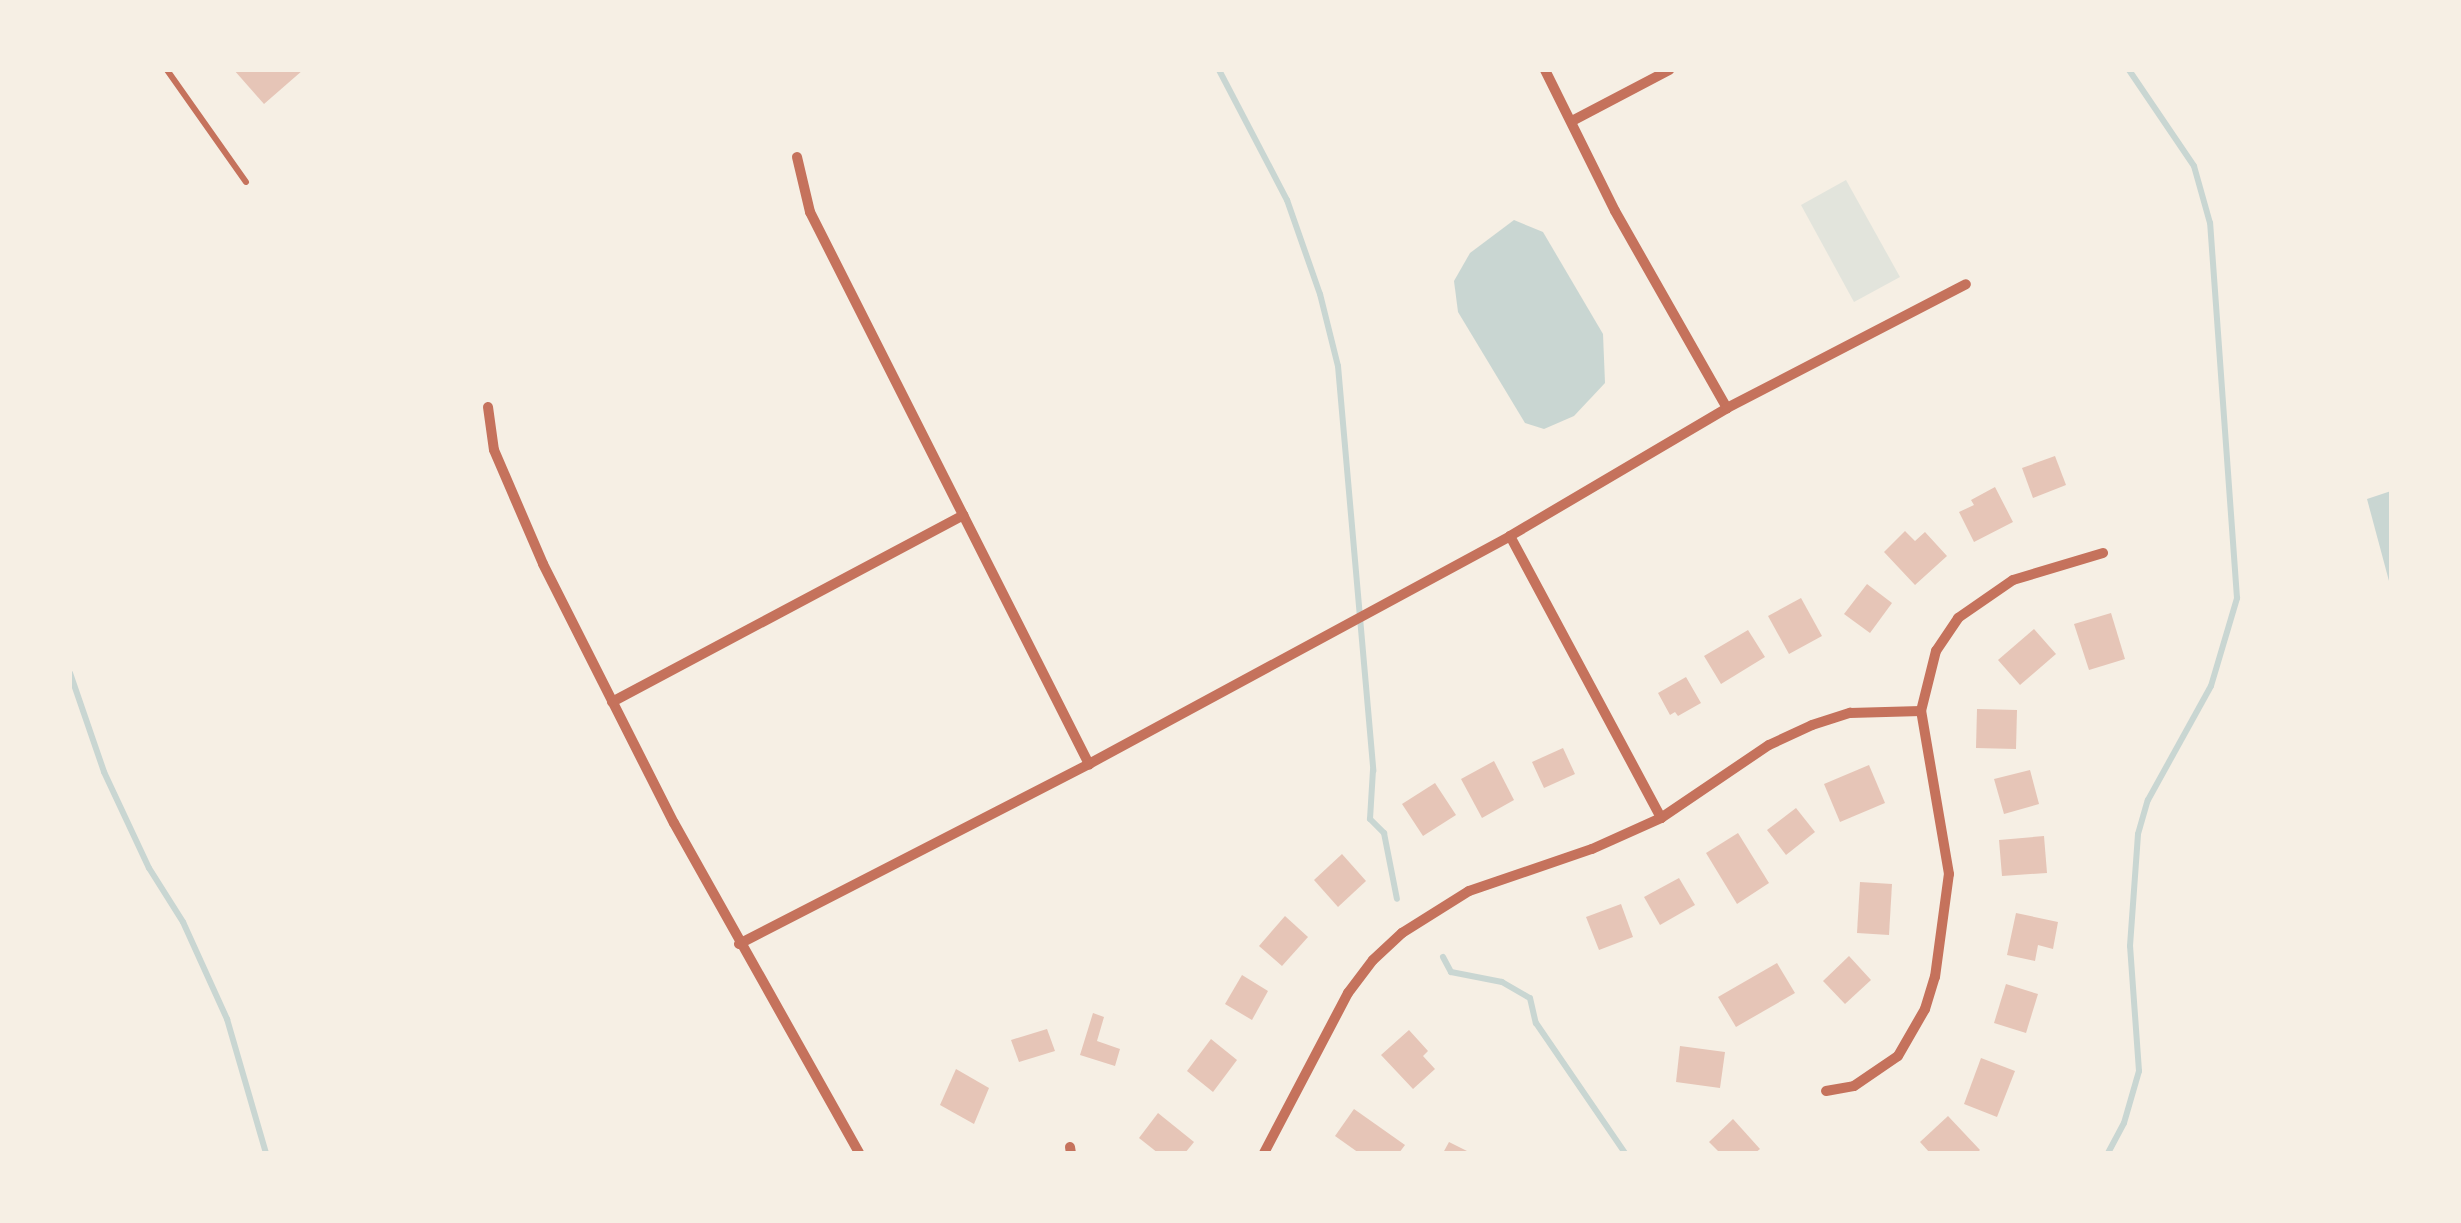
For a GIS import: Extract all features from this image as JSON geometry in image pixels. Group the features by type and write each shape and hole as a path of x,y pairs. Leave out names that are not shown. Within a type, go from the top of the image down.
{"street":[{"path":"1545,70 1615,211 1727,408"},
{"path":"1572,121 1669,70"},
{"path":"798,157 810,212 1088,764"},
{"path":"739,944 1088,764 1510,536 1727,408 1966,284"},
{"path":"488,407 494,450 543,564 739,944 860,1153"},
{"path":"612,702 963,515"},
{"path":"1510,536 1661,818"},
{"path":"1826,1091 1854,1086 1898,1056 1925,1009 1935,978 1946,922 1949,874 1921,711 1936,651 1958,618 2013,580 2104,553"},
{"path":"1264,1153 1348,993 1372,960 1402,932 1469,891 1592,850 1661,818 1769,745 1812,725 1850,713 1921,711"}],"lane":[{"path":"167,70 246,182"}],"shaded area":[{"path":"1846,180 1900,277 1854,302 1801,205"},
{"path":"1514,220 1543,232 1603,334 1605,383 1574,416 1544,429 1525,423 1458,312 1454,281 1470,253"},
{"path":"2391,491 2391,580 2389,581 2367,499"}],"building":[{"path":"234,70 303,70 264,104"},
{"path":"2055,456 2066,485 2033,498 2022,468"},
{"path":"1995,487 2013,522 1974,542 1959,512 1974,505 1971,500"},
{"path":"1905,531 1915,541 1925,532 1947,556 1915,585 1884,552"},
{"path":"1867,584 1892,603 1870,633 1844,614"},
{"path":"1801,598 1822,636 1789,654 1768,616"},
{"path":"2111,613 2125,659 2089,670 2074,624"},
{"path":"2034,629 2056,654 2020,685 1998,660"},
{"path":"1748,630 1765,657 1721,684 1704,656"},
{"path":"1686,677 1701,703 1678,716 1675,712 1670,715 1658,693"},
{"path":"1977,709 2017,710 2016,749 1976,748"},
{"path":"1563,748 1575,774 1544,788 1532,762"},
{"path":"1494,761 1514,800 1482,818 1461,779"},
{"path":"1869,765 1885,803 1840,822 1824,784"},
{"path":"2030,770 2039,804 2004,814 1994,779"},
{"path":"1435,783 1456,815 1423,836 1402,804"},
{"path":"1796,808 1815,832 1786,855 1767,830"},
{"path":"1738,833 1769,883 1737,904 1706,853"},
{"path":"2044,836 2047,873 2002,876 1999,840"},
{"path":"1342,854 1366,881 1338,907 1314,880"},
{"path":"1679,878 1695,905 1660,925 1644,897"},
{"path":"1860,882 1892,884 1889,935 1857,933"},
{"path":"1621,904 1633,937 1599,950 1586,917"},
{"path":"2016,913 2058,922 2053,949 2038,945 2035,961 2007,955"},
{"path":"1285,916 1308,937 1282,966 1259,946"},
{"path":"1849,956 1871,980 1845,1004 1823,981"},
{"path":"1777,963 1795,993 1736,1027 1718,997"},
{"path":"1242,975 1268,991 1252,1020 1225,1004"},
{"path":"2006,984 2038,994 2026,1033 1994,1023"},
{"path":"1093,1013 1104,1017 1097,1041 1120,1049 1115,1066 1080,1055"},
{"path":"1047,1029 1055,1051 1019,1062 1011,1040"},
{"path":"1409,1030 1428,1051 1423,1056 1435,1069 1413,1089 1381,1055"},
{"path":"1211,1039 1237,1060 1213,1092 1187,1071"},
{"path":"1680,1046 1725,1052 1720,1088 1676,1082"},
{"path":"1981,1058 2015,1071 1997,1117 1964,1104"},
{"path":"956,1069 989,1088 974,1124 940,1105"},
{"path":"1354,1109 1405,1145 1399,1153 1359,1153 1335,1136"},
{"path":"1158,1113 1194,1142 1185,1153 1158,1153 1139,1138"},
{"path":"1948,1116 1980,1150 1977,1153 1930,1153 1920,1142"},
{"path":"1733,1119 1760,1149 1755,1153 1720,1153 1709,1142"},
{"path":"1449,1142 1471,1153 1443,1153"}],"waterway":[{"path":"1219,70 1287,200 1320,294 1338,366 1373,770 1370,819 1384,833 1397,899"},
{"path":"2108,1153 2124,1123 2139,1071 2130,946 2138,834 2148,800 2211,686 2237,598 2210,223 2194,166 2129,70"},
{"path":"70,673 104,772 149,868 183,922 227,1019 266,1153"},
{"path":"1443,957 1451,972 1502,982 1530,998 1536,1023 1625,1153"}]}
